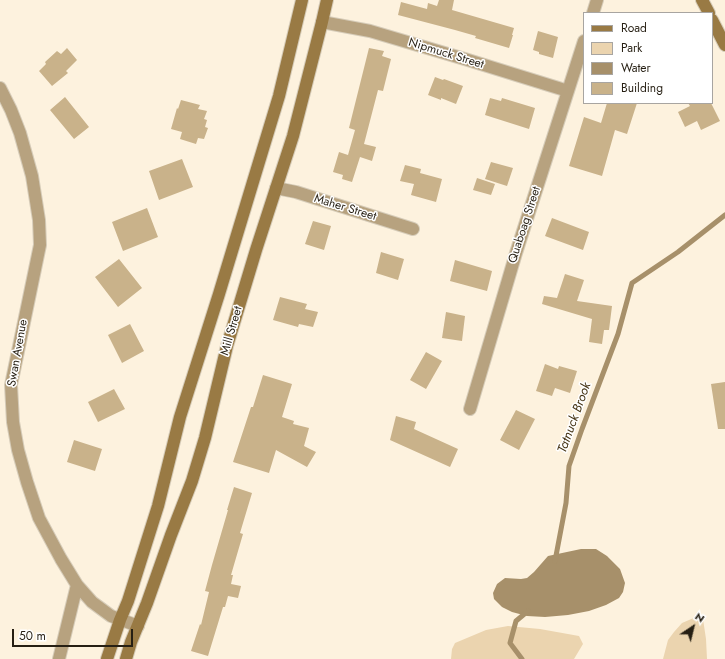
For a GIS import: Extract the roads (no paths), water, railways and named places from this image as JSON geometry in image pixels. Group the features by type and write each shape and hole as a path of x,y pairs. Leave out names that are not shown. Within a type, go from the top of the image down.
{"main road":[{"name":"Mill Street","path":"107,659 128,601 156,513 180,417 279,96 302,0"},
{"name":"Mill Street","path":"126,659 171,534 192,481 227,346 293,136 327,0"},
{"path":"702,0 708,12"},
{"path":"713,22 725,45"}],"street":[{"path":"593,12 597,0"},
{"name":"Nipmuck Street","path":"322,22 370,31 568,91"},
{"name":"Quaboag Street","path":"470,409 516,253 583,44"},
{"name":"Swan Avenue","path":"0,88 20,133 32,176 39,220 40,245 11,385 15,436 27,482 39,518 61,559 77,584 92,602 111,616 138,626"},
{"name":"Maher Street","path":"276,188 296,192 413,229"},
{"path":"59,659 77,584"}],"water":[{"path":"581,549 596,549 607,556 620,569 625,583 623,592 619,598 606,605 589,611 545,617 527,616 512,612 502,607 494,599 493,593 497,584 505,578 527,578 548,556"}],"waterway":[{"name":"Tatnuck Brook","path":"555,561 566,503 569,466 618,334 632,283 678,252 725,215"},
{"name":"Tatnuck Brook","path":"522,659 510,643 516,621 528,611"}]}
